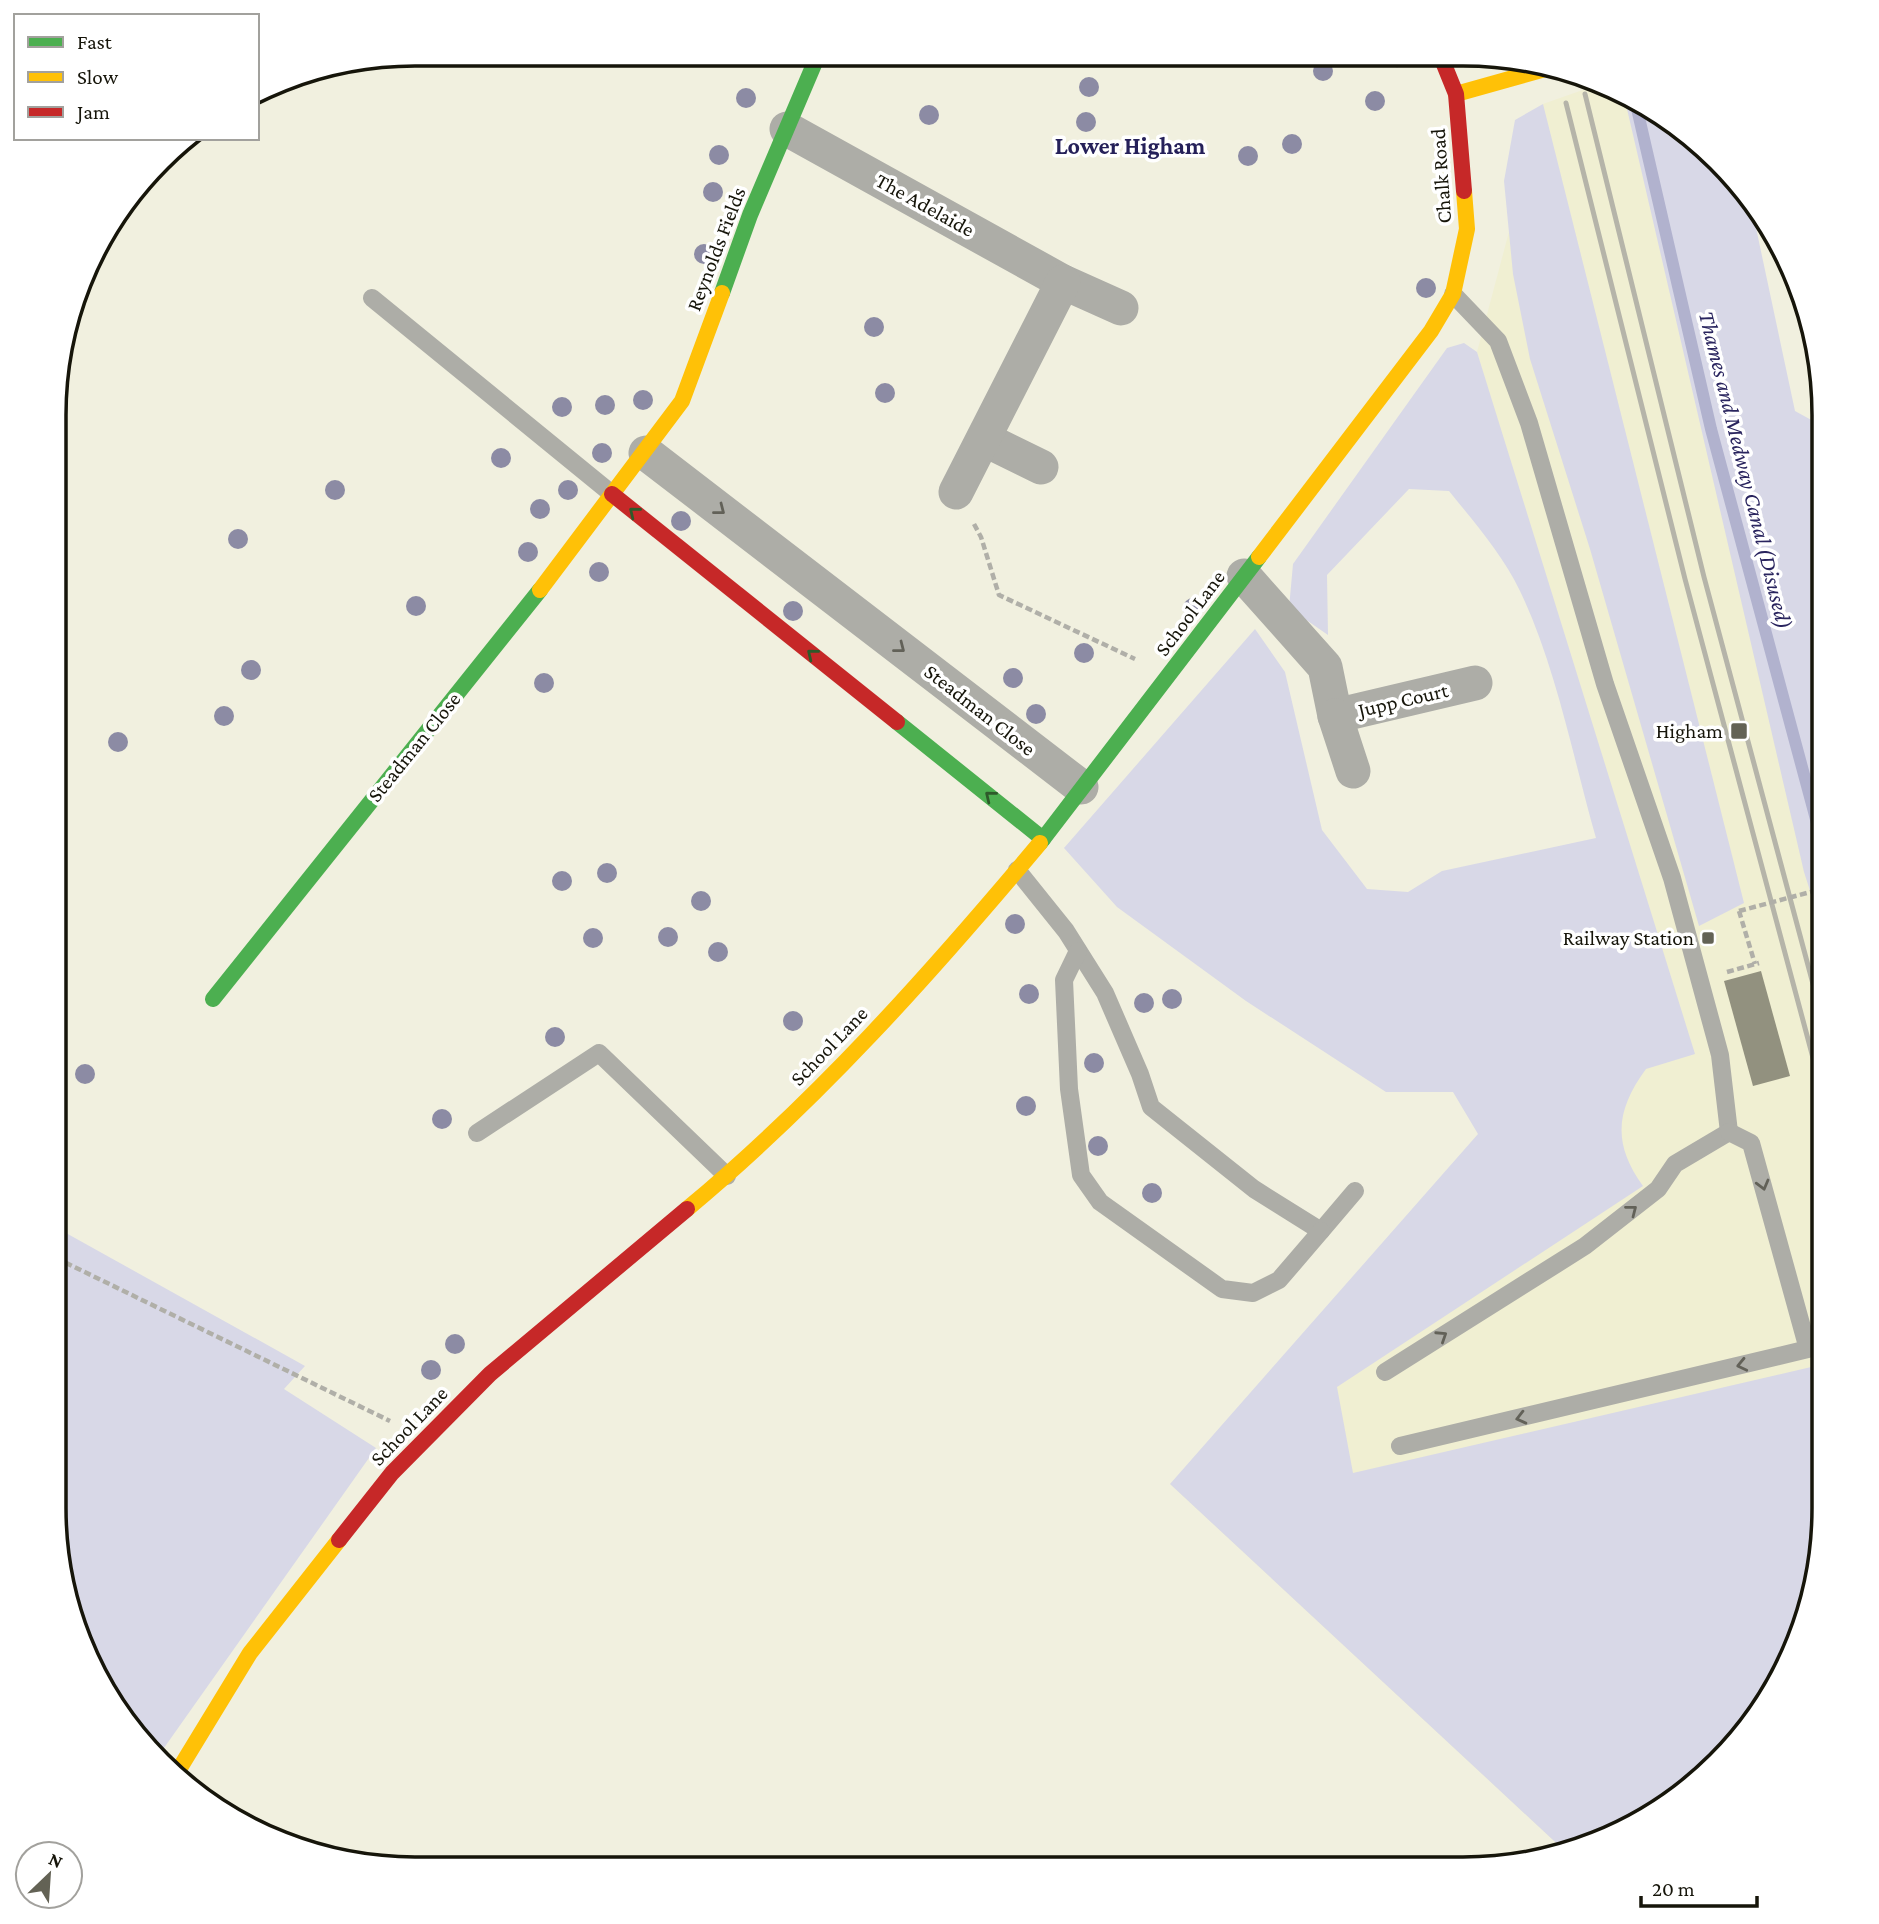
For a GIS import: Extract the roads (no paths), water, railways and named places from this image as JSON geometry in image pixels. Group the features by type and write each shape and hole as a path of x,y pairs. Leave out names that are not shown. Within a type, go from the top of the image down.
{"street":[{"name":"Reynolds Fields","path":"612,494 646,453 682,401 750,215 813,66"},
{"name":"Chalk Road","path":"1445,66 1456,94 1467,229 1453,294"},
{"path":"1456,94 1532,73"},
{"name":"The Adelaide","path":"786,129 1063,282 1121,308"},
{"path":"956,492 1063,282"},
{"name":"School Lane","path":"181,1767 250,1653 374,1492 490,1374 727,1175 814,1093 932,971 1043,839 1170,675 1431,331 1453,294"},
{"path":"984,439 1041,467"},
{"name":"Steadman Close","path":"646,453 1081,787"},
{"path":"612,494 1043,839"},
{"name":"Steadman Close","path":"213,999 590,527 612,494"},
{"name":"Jupp Court","path":"1244,576 1325,667 1335,716 1475,683"},
{"path":"1335,716 1353,771"}],"lane":[{"path":"1453,294 1498,341 1529,423 1605,684 1672,877 1720,1055 1729,1132"},
{"path":"372,298 612,494"},
{"path":"1017,870 1078,951 1105,993 1140,1074 1150,1108 1254,1189 1321,1231"},
{"path":"1078,951 1064,980 1069,1089 1081,1175 1100,1202 1222,1289 1253,1293 1279,1280 1355,1191"},
{"path":"477,1133 599,1053 727,1175"},
{"path":"1385,1373 1585,1246 1658,1189 1675,1164 1729,1132"},
{"path":"1400,1446 1808,1349 1751,1143 1729,1132"}],"waterway":[{"name":"Thames and Medway Canal (Disused)","path":"1638,113 1711,429 1812,804"}],"railway":[{"path":"1585,94 1704,577 1812,980"},
{"path":"1566,103 1685,579 1812,1054"}],"place":[{"name":"Higham","path":"1739,731"},
{"name":"Railway Station","path":"1708,938"}],"district":[{"name":"Lower Higham","path":"1130,145"}]}
